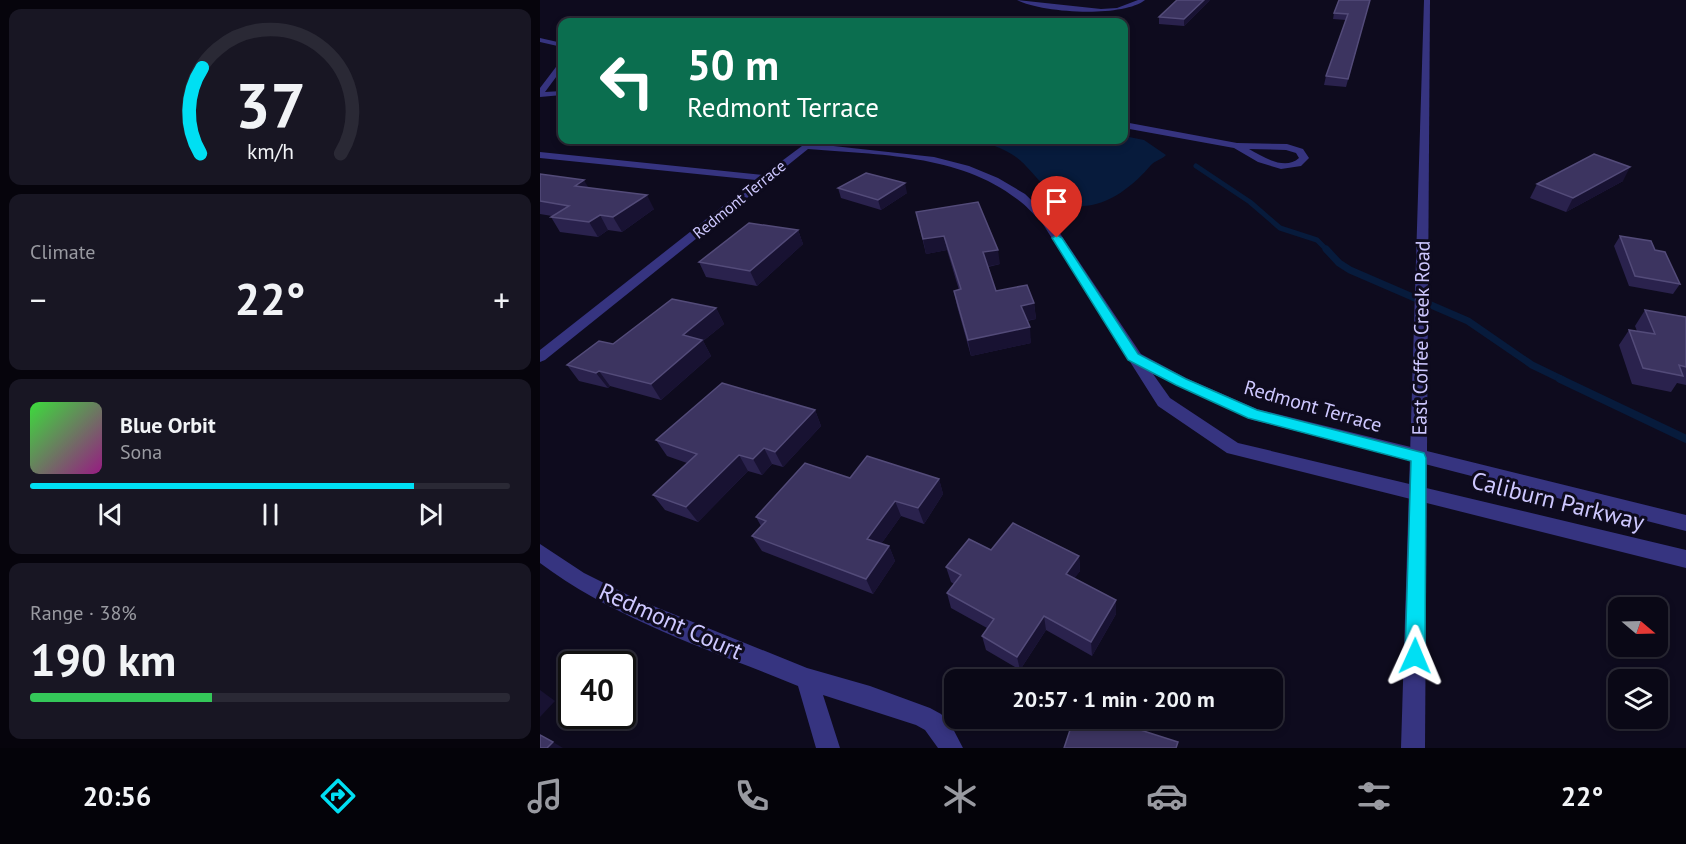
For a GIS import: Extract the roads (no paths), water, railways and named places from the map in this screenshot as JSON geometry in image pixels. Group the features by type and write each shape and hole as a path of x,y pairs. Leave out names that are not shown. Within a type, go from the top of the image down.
{"street":[{"path":"1020,0 1098,10 1120,10 1134,7 1142,0"},
{"name":"East Coffee Creek Road","path":"1413,748 1427,0"},
{"path":"540,40 558,44"},
{"path":"540,94 558,70"},
{"path":"540,94 558,93"},
{"path":"1128,126 1237,146 1287,147 1300,151 1304,158 1293,165 1273,165 1237,146"},
{"name":"Redmont Terrace","path":"540,357 809,144"},
{"name":"Redmont Terrace","path":"818,144 940,161 981,173 1019,192 1045,219 1164,402 1233,448 1418,494"},
{"path":"540,155 765,178"},
{"name":"Redmont Terrace","path":"1133,357 1181,382 1253,414 1418,458"},
{"name":"Caliburn Parkway","path":"1418,458 1686,523"},
{"name":"Caliburn Parkway","path":"1418,494 1686,559"},
{"name":"Redmont Court","path":"540,552 577,579 629,606 807,679 870,697 921,716 933,722 943,733 951,748"},
{"path":"807,679 828,748"}],"water":[{"path":"1128,137 1144,140 1166,155 1153,163 1121,193 1092,205 1077,206 1058,196 1022,162 990,144 1128,144"}],"waterway":[{"path":"1196,166 1250,202 1280,228 1317,240 1326,249"},
{"path":"1326,249 1339,263 1350,270 1468,321 1532,365 1563,380"},
{"path":"1560,379 1686,439"}]}
